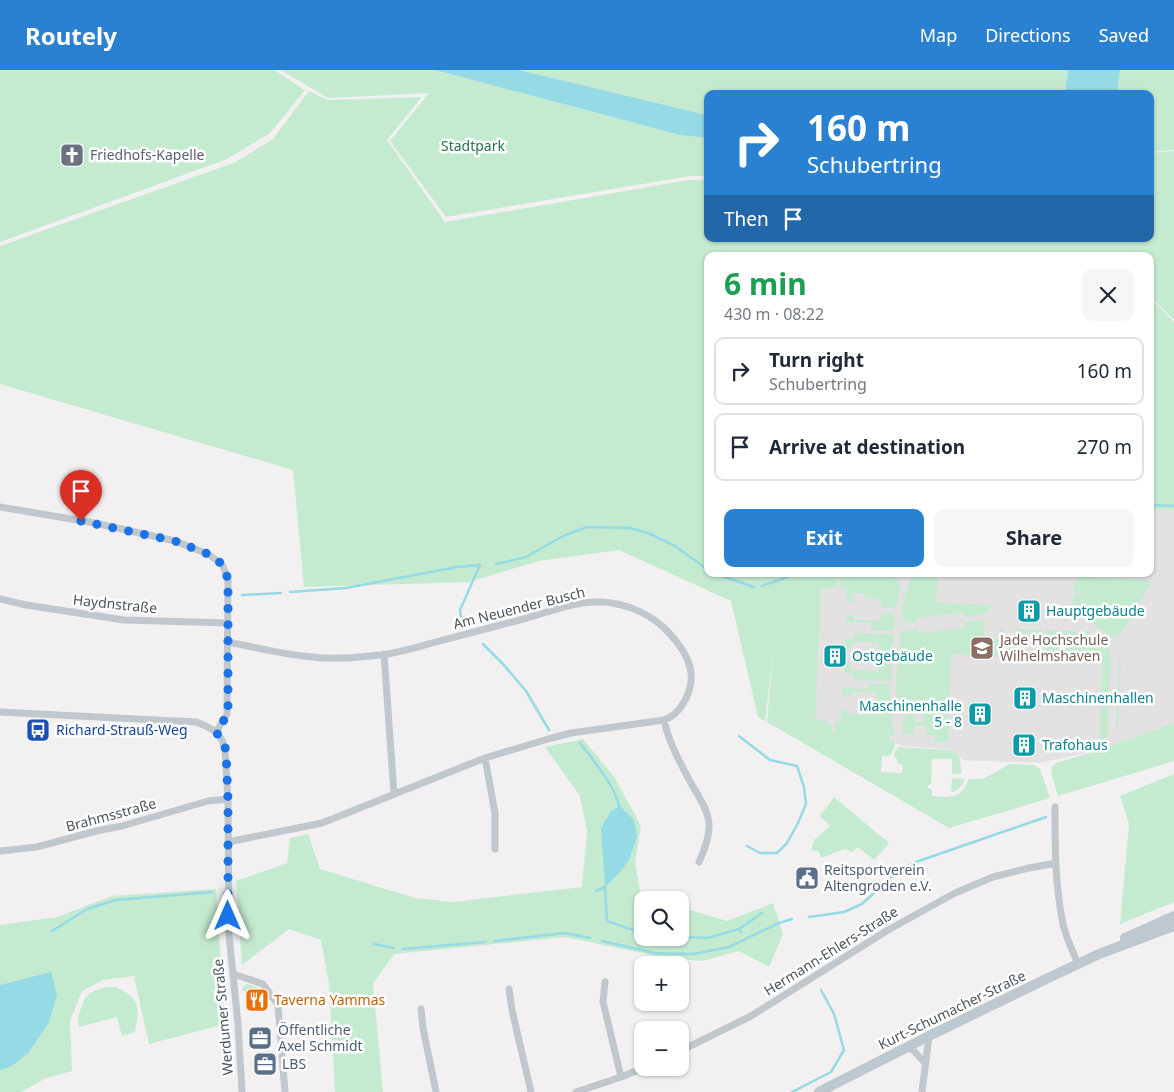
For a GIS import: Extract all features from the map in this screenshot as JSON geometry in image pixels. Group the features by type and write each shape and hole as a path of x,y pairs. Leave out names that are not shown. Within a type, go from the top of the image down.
{"street":[{"path":"0,507 94,523 175,541 208,554 222,564 228,579 228,714 216,732 196,722 0,712"},
{"name":"Haydnstraße","path":"0,599 26,605 124,620 228,623"},
{"name":"Am Neuender Busch","path":"227,642 291,655 313,657 330,658 384,654 487,629 585,602 617,604 632,608 658,623 685,653 691,676 690,687 681,707 664,720"},
{"path":"384,654 394,794"},
{"path":"228,842 322,823 486,758 571,733 664,720 673,749 704,805 708,818 708,834 699,862"},
{"name":"Werdumer Straße","path":"216,732 226,750 229,935 238,1024 242,1092"},
{"path":"486,758 495,813 495,848"},
{"name":"Brahmsstraße","path":"0,851 37,847 122,826 208,801 228,799"},
{"path":"1054,807 1056,863 1063,925 1078,964"},
{"name":"Hermann-Ehlers-Straße","path":"689,1047 751,1016 888,930 955,893 993,877 1056,863"},
{"name":"Kurt-Schumacher-Straße","path":"1099,954 1114,943 1174,916"},
{"name":"Kurt-Schumacher-Straße","path":"819,1092 929,1036 1099,954 1171,928"},
{"path":"233,974 263,984 278,1005 285,1092"},
{"path":"605,982 604,1002 621,1077"},
{"path":"509,989 531,1092"},
{"path":"422,1009 423,1028 436,1092"},
{"path":"922,1092 929,1036"},
{"path":"907,1047 914,1051 925,1063"},
{"path":"576,1092 634,1071"}],"shaded area":[{"name":"Jade Hochschule Wilhelmshaven","path":"1154,403 1174,411 1174,723 1097,751 1039,763 963,760 951,749 901,746 895,742 799,734 803,577 1154,577"}],"green space":[{"path":"0,70 274,70 305,90 270,133 227,159 0,242"},
{"name":"Stadtpark","path":"281,70 435,70 680,135 704,138 704,176 690,176 446,217 390,141 429,93 328,98"},
{"path":"519,70 1068,70 1065,90 704,90 704,114"},
{"path":"1120,70 1174,70 1174,150 1154,152 1154,90 1118,90"},
{"path":"309,91 327,100 422,97 387,140 445,222 689,180 704,180 704,242 1154,242 1154,153 1174,151 1174,320 1154,300 1154,252 704,252 704,577 898,578 897,583 901,587 897,605 893,608 881,607 881,599 865,598 865,594 853,593 852,598 854,598 854,602 846,602 847,590 840,589 840,579 838,579 838,587 821,589 815,720 827,721 827,724 832,724 832,733 834,733 835,722 841,722 841,709 850,710 850,714 876,715 877,708 889,708 894,733 889,737 889,741 895,742 895,746 890,756 882,756 881,772 902,773 903,765 898,764 897,759 893,756 898,747 951,750 958,754 962,772 960,774 952,774 952,759 932,759 931,783 928,785 928,788 932,791 932,796 950,797 959,794 969,779 983,779 1010,764 1034,765 1039,768 1050,798 949,828 767,722 773,655 765,721 758,717 731,601 619,550 539,561 469,582 304,587 293,470 0,384 0,246 236,162 273,139"},
{"path":"1154,302 1174,322 1174,510 1154,509"},
{"path":"912,577 938,577 936,602 991,605 990,609 984,614 963,617 964,612 918,618 915,623 909,623 905,621 902,613 905,595"},
{"path":"1079,577 1148,580 1151,583 1121,634 1113,638 1075,610 1073,605 1074,595 1083,595 1074,593 1075,581"},
{"path":"881,613 891,613 894,615 894,631 871,631 871,623 846,622 846,616 853,616 854,620 880,621"},
{"path":"985,620 984,637 1000,638 1000,629 1005,629 1004,641 1011,642 1011,657 951,654 949,701 903,701 897,697 900,634 903,631 917,628 919,633 966,627 963,622"},
{"path":"1016,629 1042,630 1042,634 1016,633"},
{"path":"1046,630 1087,632 1108,647 1111,657 1109,706 1101,706 1102,661 1044,659"},
{"path":"855,633 894,635 891,680 853,680 853,674 844,673 844,664 851,664 851,670 878,671 879,643 853,642 852,648 845,648 845,639 854,639"},
{"path":"1015,639 1019,641 1021,651 1028,654 1036,652 1038,641 1041,641 1040,658 1015,657"},
{"path":"1121,660 1118,728 1116,726"},
{"path":"869,683 889,684 890,700 886,702 877,701 877,693 851,692 850,696 842,696 843,688 868,689"},
{"path":"1101,707 1109,707 1108,736 1099,741"},
{"path":"949,710 948,742 935,742 935,735 926,735 926,726 914,725 914,734 903,734 902,732 903,720 907,715 915,713 914,722 923,722 923,712"},
{"path":"1174,723 1174,761 1058,796 1051,773 1052,767 1056,763 1097,751"},
{"path":"583,739 615,778 641,826 635,862 640,891 634,891 634,946 689,946 689,910 727,921 773,903 783,934 769,967 739,951 702,961 689,960 689,956 656,956 565,937 394,954 373,984 383,1092 335,1092 329,984 321,940 289,929 242,965 236,881 287,863 290,838 308,834 320,869 415,898 452,902 582,887 587,831 580,796 545,747"},
{"path":"1174,774 1174,902 1120,924 1129,824 1120,796"},
{"path":"952,778 965,779 954,792 951,792"},
{"path":"834,797 889,843 874,860 858,847 852,852 845,849 821,858 819,851 811,850 814,840 830,826 820,816"},
{"path":"216,889 225,1024 149,1044 134,976 103,980 82,991 70,1021 72,1071 44,1079 21,1092 0,1092 0,925 57,917 112,896"},
{"path":"248,984 257,987 264,994 252,995 242,990"},
{"path":"116,987 130,995 136,1004 138,1016 135,1032 122,1036 117,1017 79,1027 79,1015 86,997 96,990"}],"water":[{"path":"435,70 519,70 704,114 704,138 680,135"},
{"path":"1068,70 1120,70 1118,90 1065,90"},
{"path":"620,806 634,820 637,837 629,860 605,887 601,828 611,811"},
{"path":"51,972 57,995 49,1022 29,1052 12,1066 0,1070 0,985"}],"waterway":[{"path":"1154,505 1174,506"},
{"path":"496,564 526,557 563,536 587,527 630,528 648,533 675,546 704,567"},
{"path":"290,592 346,588 457,567 480,565 460,610 462,626"},
{"path":"725,577 754,587"},
{"path":"762,586 788,577"},
{"path":"242,595 281,593"},
{"path":"483,644 526,691 549,730"},
{"path":"739,736 770,760 797,766 804,787 806,804 787,843 777,853 760,853 747,846"},
{"path":"580,743 610,785 615,794 619,810"},
{"path":"809,917 844,912 862,904 899,870 916,862 1046,817"},
{"path":"605,886 607,921 634,930"},
{"path":"596,891 605,887"},
{"path":"52,931 87,909 116,900 212,892"},
{"path":"739,929 762,913"},
{"path":"602,941 655,953 693,954 729,947 779,923 792,919"},
{"path":"689,937 708,938 739,929 741,932"},
{"path":"495,941 565,933 590,938"},
{"path":"403,949 485,942"},
{"path":"374,944 394,948"},
{"path":"792,1092 831,1072 844,1050 834,1014 821,990"}],"place":[{"name":"Friedhofs-Kapelle","path":"72,155"},
{"name":"Hauptgebäude","path":"1029,611"},
{"name":"Jade Hochschule Wilhelmshaven","path":"982,648"},
{"name":"Ostgebäude","path":"835,656"},
{"name":"Maschinenhallen","path":"1025,698"},
{"name":"Maschinenhalle 5 - 8","path":"980,714"},
{"name":"Richard-Strauß-Weg","path":"38,730"},
{"name":"Trafohaus","path":"1024,745"},
{"name":"Reitsportverein Altengroden e.V.","path":"807,878"},
{"name":"Taverna Yammas","path":"257,1000"},
{"name":"Öffentliche Axel Schmidt","path":"260,1038"},
{"name":"LBS","path":"265,1064"}],"route":[{"path":"81,521 175,541 208,554 222,564 228,579 228,714 216,732 226,750 228,916"}]}
